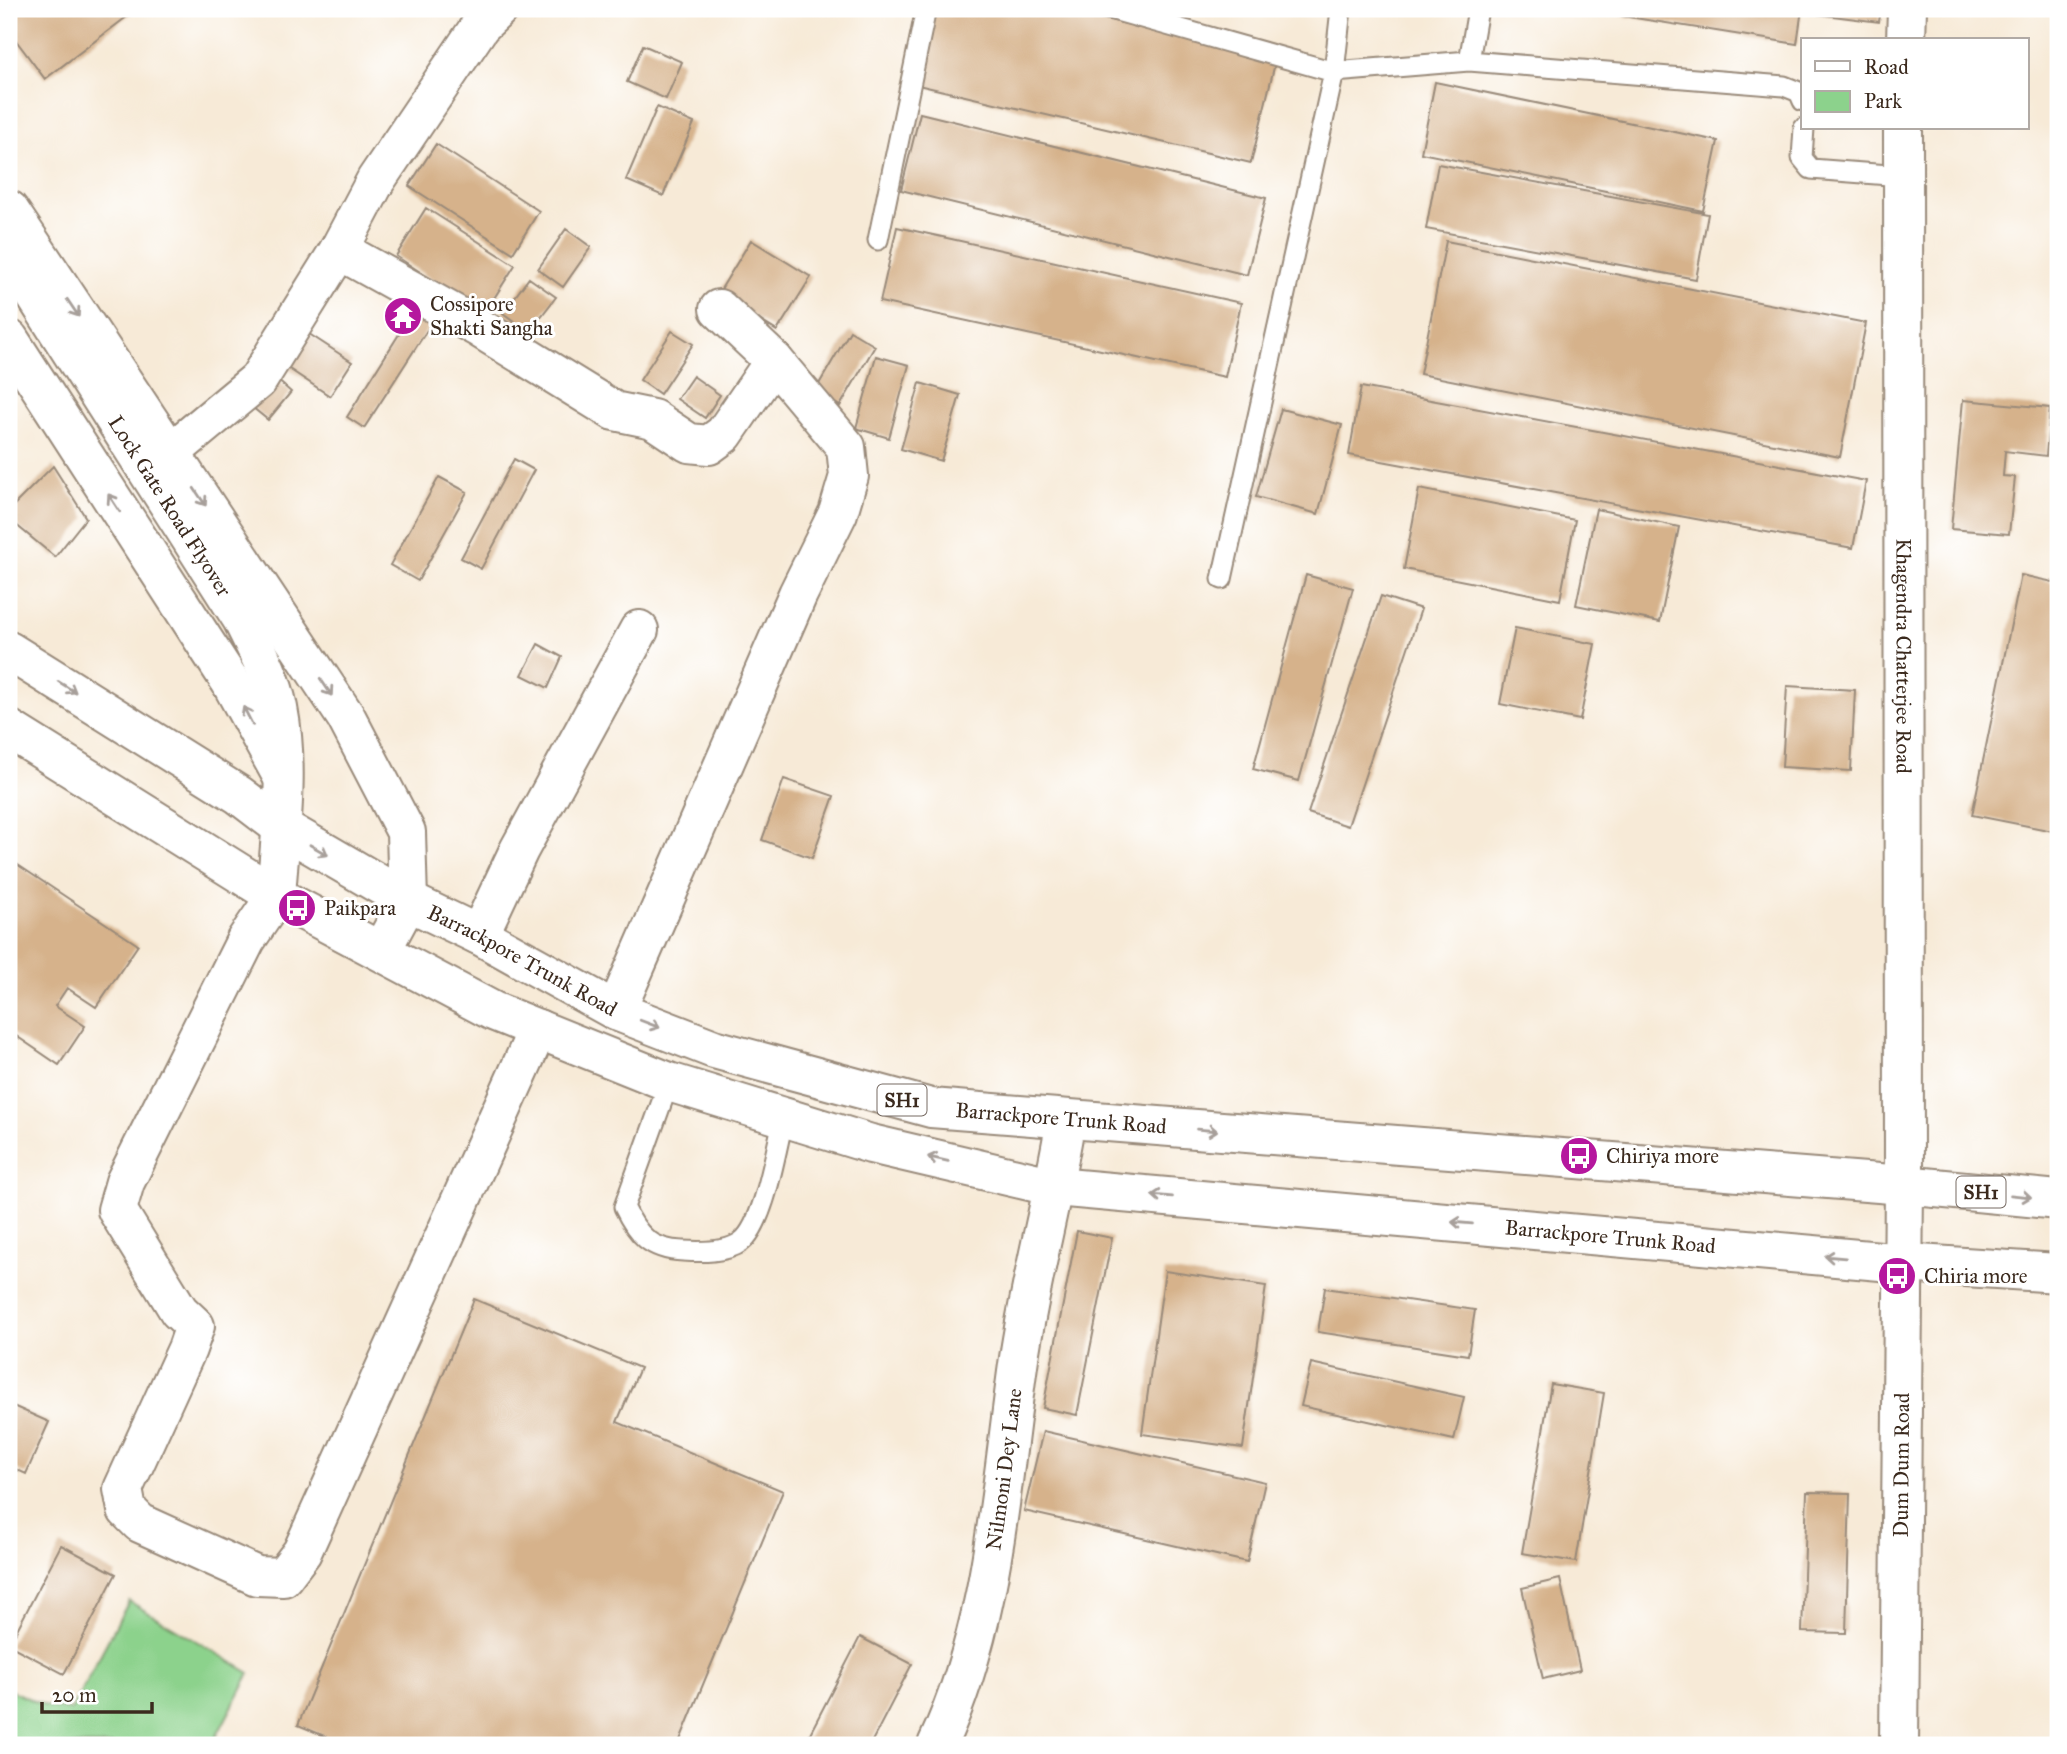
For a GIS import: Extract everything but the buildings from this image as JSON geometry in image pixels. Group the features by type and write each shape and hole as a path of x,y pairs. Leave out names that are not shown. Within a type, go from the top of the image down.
{"street":[{"path":"170,453 258,380 338,250 376,180 480,26 498,9"},
{"path":"1906,38 1907,9"},
{"name":"Khagendra Chatterjee Road","path":"1903,130 1904,1185"},
{"path":"9,210 346,717 406,832 408,901 381,951"},
{"path":"338,250 481,329 614,411 653,419 689,443 709,445 724,434 774,361"},
{"name":"Lock Gate Road Flyover","path":"9,254 242,619 268,673 278,708 282,776 276,896"},
{"path":"616,1010 797,594 838,513 849,476 846,447 774,361 719,309"},
{"path":"9,339 230,681 282,776"},
{"path":"479,935 519,850 639,630"},
{"name":"Barrackpore Trunk Road","path":"9,651 239,795 281,827 408,901 479,935 616,1010 714,1049 932,1108 1904,1185 2058,1200"},
{"name":"Barrackpore Trunk Road","path":"9,729 276,896 493,1011 669,1082 871,1144 1055,1187 1903,1263 2058,1273"},
{"path":"276,896 246,940 125,1182 117,1210 179,1311 195,1326 123,1489 127,1510 140,1523 257,1576 283,1577 302,1552 538,1029"},
{"name":"Nilmoni Dey Lane","path":"937,1745 953,1711 990,1581 1020,1354 1055,1187 1066,1119"},
{"name":"Dum Dum Road","path":"1899,1745 1904,1185"}],"lane":[{"path":"878,240 926,9"},
{"path":"1110,9 1334,72 1469,61 1784,86 1799,92 1801,96"},
{"path":"1222,579 1334,72 1342,9"},
{"path":"1469,61 1478,9"},
{"path":"1804,130 1802,158 1811,169 1902,176"},
{"path":"669,1082 624,1207 637,1234 669,1250 706,1252 740,1243 757,1221 784,1117"}],"green space":[{"path":"129,1601 250,1673 212,1745 9,1745 9,1690 46,1706 71,1710"}],"place":[{"name":"Cossipore Shakti Sangha","path":"403,316"},
{"name":"Paikpara","path":"297,908"},
{"name":"Chiriya more","path":"1579,1156"},
{"name":"Chiria more","path":"1897,1276"}]}
